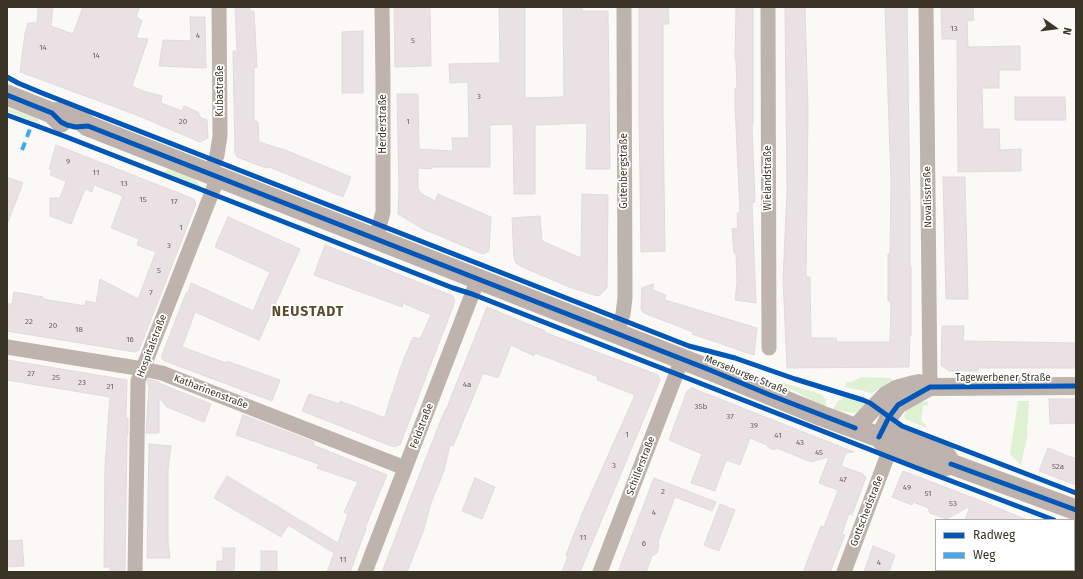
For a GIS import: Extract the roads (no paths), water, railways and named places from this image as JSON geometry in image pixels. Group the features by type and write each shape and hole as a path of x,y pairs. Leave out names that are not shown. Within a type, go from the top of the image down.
{"main road":[{"name":"Merseburger Straße","path":"7,95 52,112 64,112 78,118 88,126 682,359 855,428 884,443 896,435 944,455 951,464 1076,510"}],"street":[{"name":"Kubastraße","path":"214,176 220,136 219,7"},
{"name":"Herderstraße","path":"376,239 383,212 382,7"},
{"name":"Gutenbergstraße","path":"616,333 623,314 624,298 624,7"},
{"name":"Wielandstraße","path":"768,7 769,348"},
{"name":"Novalisstraße","path":"926,7 930,387"},
{"name":"Hospitalstraße","path":"135,572 138,386 214,176"},
{"name":"Feldstraße","path":"365,572 478,279"},
{"name":"Katharinenstraße","path":"7,347 143,369 162,374 405,468"},
{"name":"Schillerstraße","path":"600,572 682,359"},
{"name":"Tagewerbener Straße","path":"855,428 877,403 890,392 914,384 930,387 1076,386"},
{"path":"884,443 889,417 898,405 930,387"},
{"name":"Gottschedstraße","path":"844,572 884,443"}],"district":[{"name":"NEUSTADT","path":"308,312"}]}
